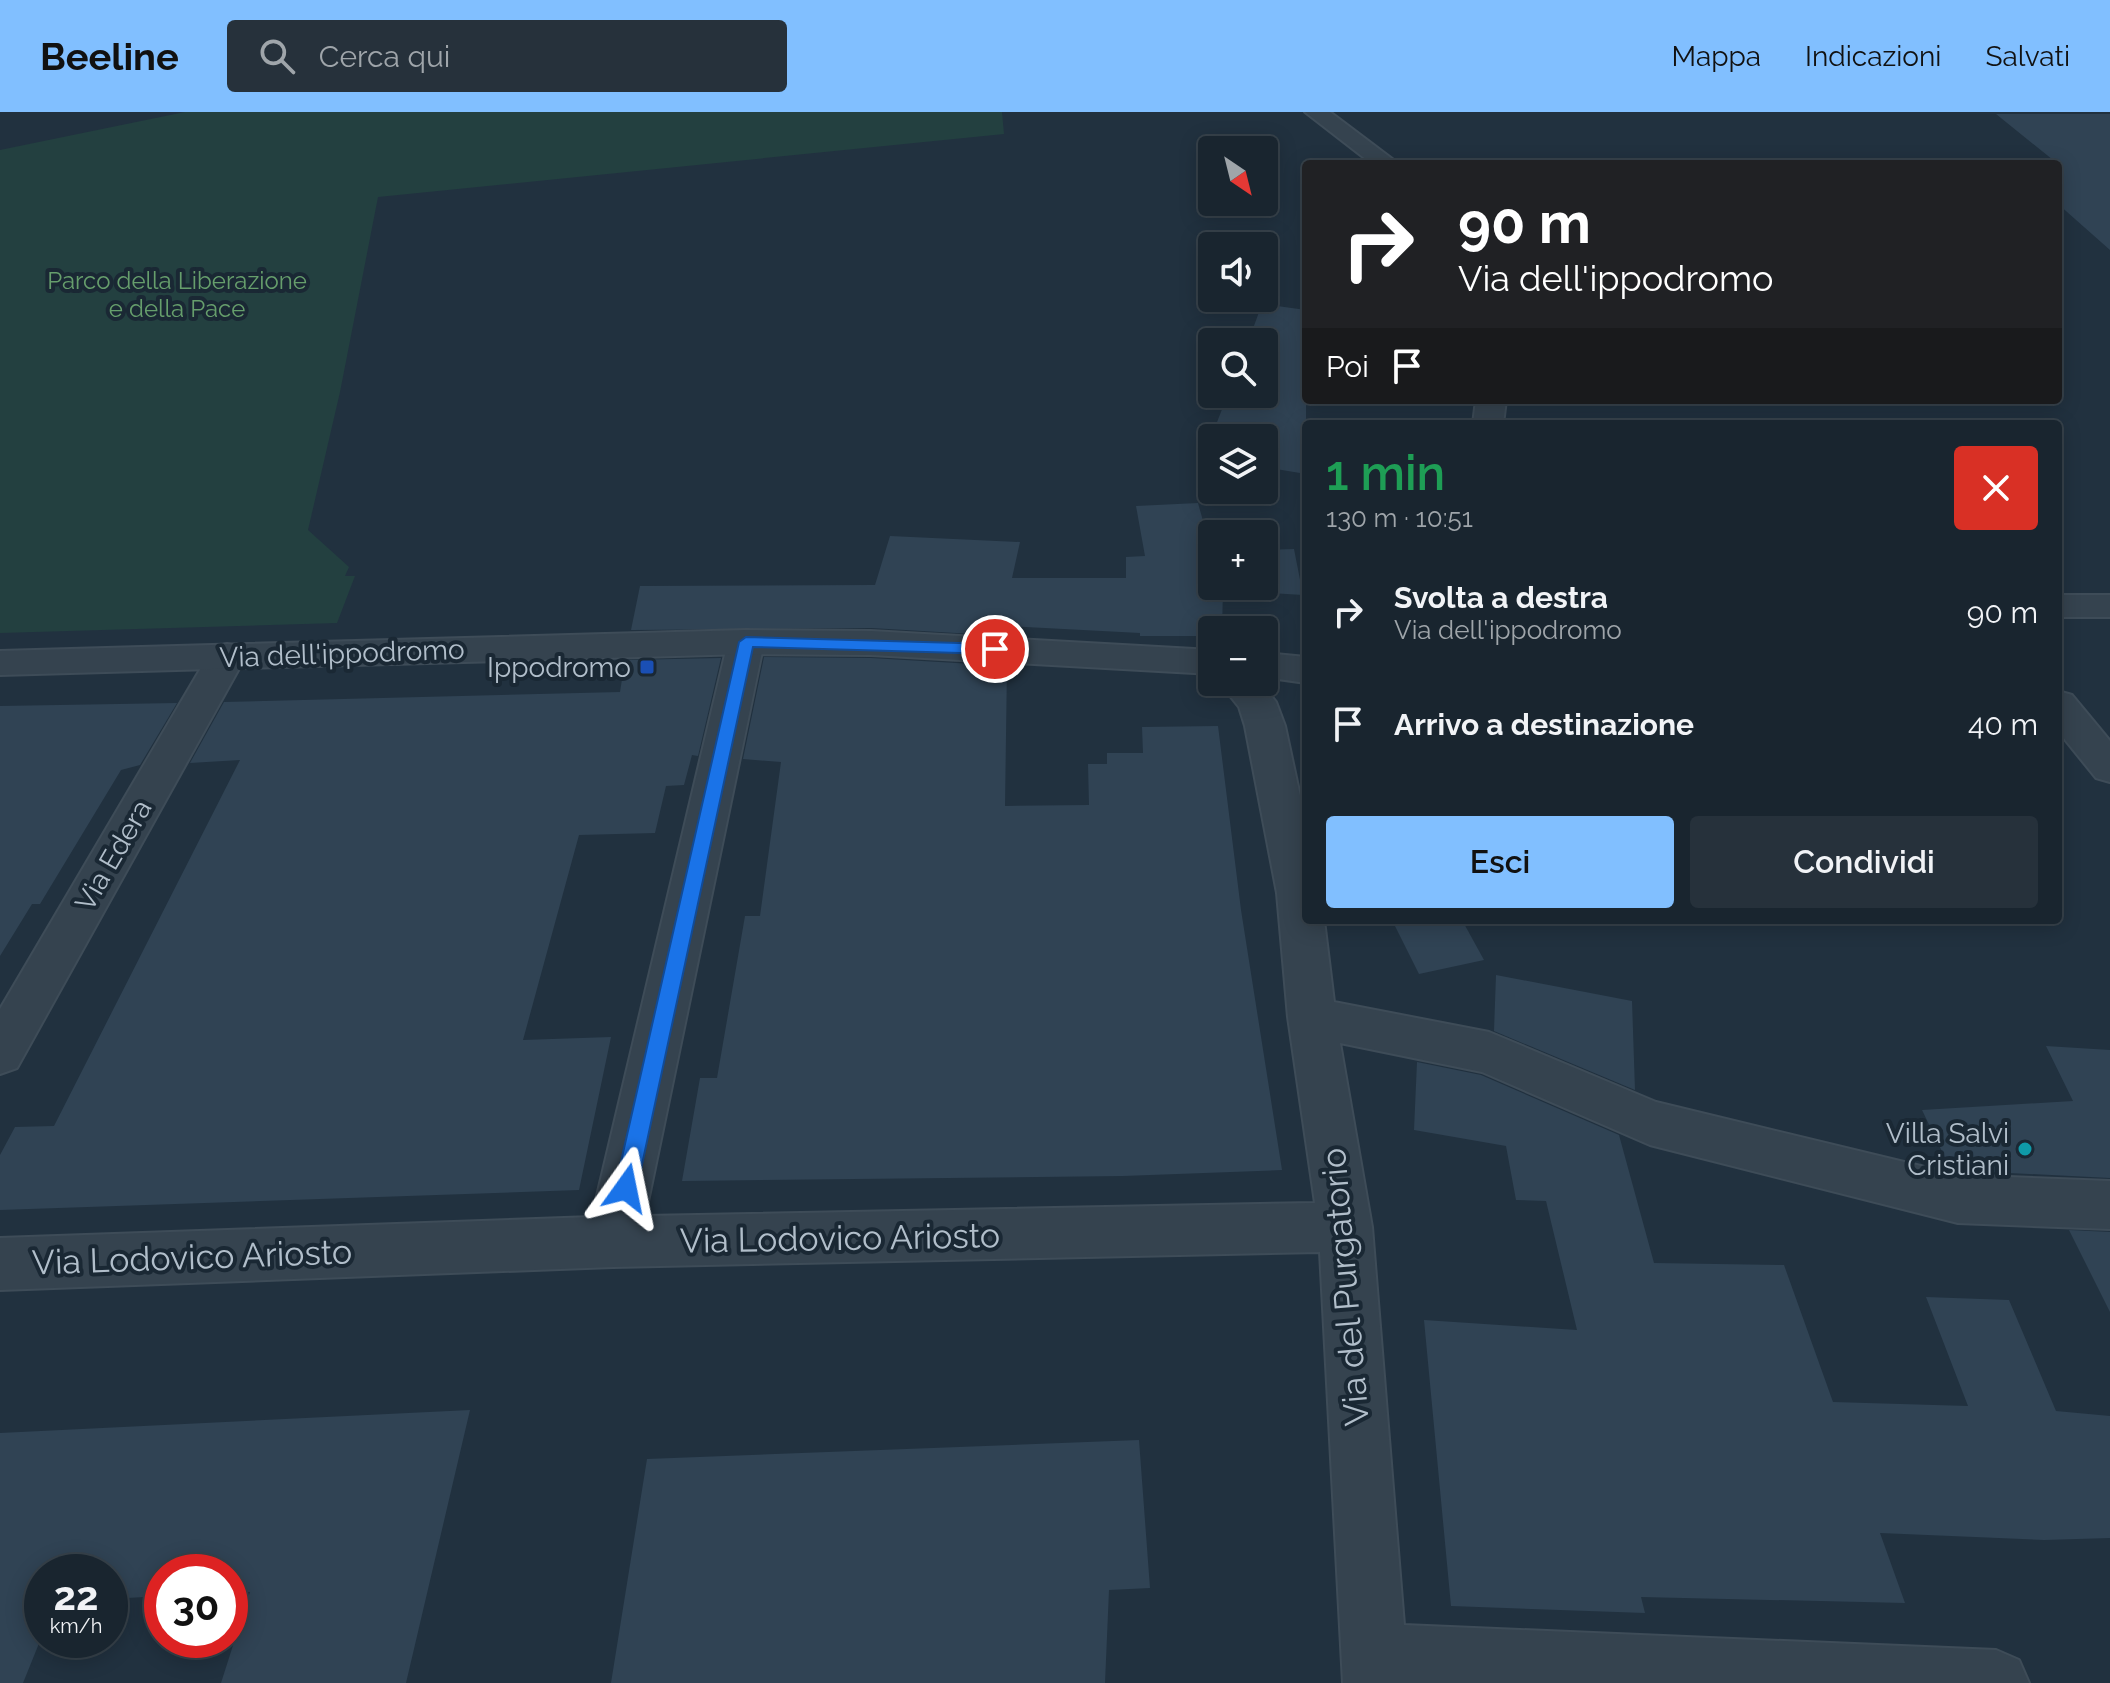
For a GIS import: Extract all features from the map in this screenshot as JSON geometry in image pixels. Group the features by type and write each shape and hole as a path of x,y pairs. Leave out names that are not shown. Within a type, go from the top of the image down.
{"street":[{"path":"1316,112 1382,160"},
{"path":"2062,606 2110,606"},
{"path":"613,1242 746,642"},
{"name":"Via dell'ippodromo","path":"0,663 746,642 871,643 1198,664"},
{"name":"Via Edera","path":"0,1053 227,656"},
{"path":"1278,667 1302,670"},
{"name":"Via del Purgatorio","path":"1251,696 1257,702 1265,726 1302,871"},
{"path":"2062,709 2110,768"},
{"name":"Via del Purgatorio","path":"1307,924 1312,1017 1345,1227 1376,1669"},
{"path":"1312,1017 1489,1053 1650,1123 1958,1199 2110,1205"},
{"name":"Via Lodovico Ariosto","path":"0,1264 613,1242 1345,1227"},
{"path":"1376,1669 1996,1683"}],"green space":[{"name":"Parco della Liberazione e della Pace","path":"185,112 1002,112 1004,134 378,197 340,392 308,530 349,567 345,576 355,576 337,623 0,633 0,150"}],"building":[{"path":"1996,114 2110,114 2110,250 2062,208 2062,160 2053,160"},
{"path":"1278,306 1302,309 1302,404 1306,404 1306,420 1302,420 1302,473 1278,469 1278,424 1216,424 1223,408 1278,408 1278,328 1253,328 1259,312 1278,312"},
{"path":"1198,503 1203,520 1198,520 1198,600 1223,600 1222,616 1198,616 1198,636 1140,636 1140,633 1008,626 1007,636 871,628 631,630 640,586 875,585 890,536 1020,542 1012,578 1126,578 1126,557 1145,556 1136,506"},
{"path":"1294,549 1302,595 1278,593 1278,550"},
{"path":"764,657 871,658 1007,666 1005,806 1089,805 1088,764 1107,764 1107,753 1143,753 1142,727 1218,726 1241,910 1282,1170 1123,1176 682,1181 700,1078 717,1078 745,916 760,916 781,762 743,759"},
{"path":"721,658 698,756 692,755 684,785 666,786 655,833 579,835 523,1040 611,1037 579,1190 0,1210 0,1155 15,1127 54,1126 240,760 190,763 224,702 620,692 625,660"},
{"path":"177,703 140,765 121,770 40,904 32,904 0,956 0,706"},
{"path":"1394,924 1464,924 1484,960 1419,974"},
{"path":"1496,975 1632,1001 1635,1090 1494,1031"},
{"name":"Villa Salvi Cristiani","path":"2046,1046 2110,1050 2110,1178 1951,1170 1922,1110 2073,1101"},
{"path":"1417,1062 1481,1075 1619,1135 1654,1263 1784,1265 1833,1402 1968,1406 1926,1297 2009,1300 2056,1411 2110,1416 2110,1538 2044,1540 1880,1533 1905,1603 1641,1597 1645,1613 1451,1606 1424,1320 1577,1330 1546,1201 1516,1200 1506,1146 1414,1130"},
{"path":"2069,1230 2110,1232 2110,1312"},
{"path":"470,1410 406,1683 221,1683 229,1658 248,1658 248,1554 144,1554 144,1597 128,1598 128,1554 24,1554 24,1658 33,1658 23,1683 0,1683 0,1433"},
{"path":"1139,1440 1150,1588 1109,1590 1105,1683 611,1683 647,1459"}],"place":[{"name":"Ippodromo","path":"647,667"},
{"name":"Villa Salvi Cristiani","path":"2025,1149"}],"route":[{"path":"626,1188 746,642 871,643 995,649"}]}
